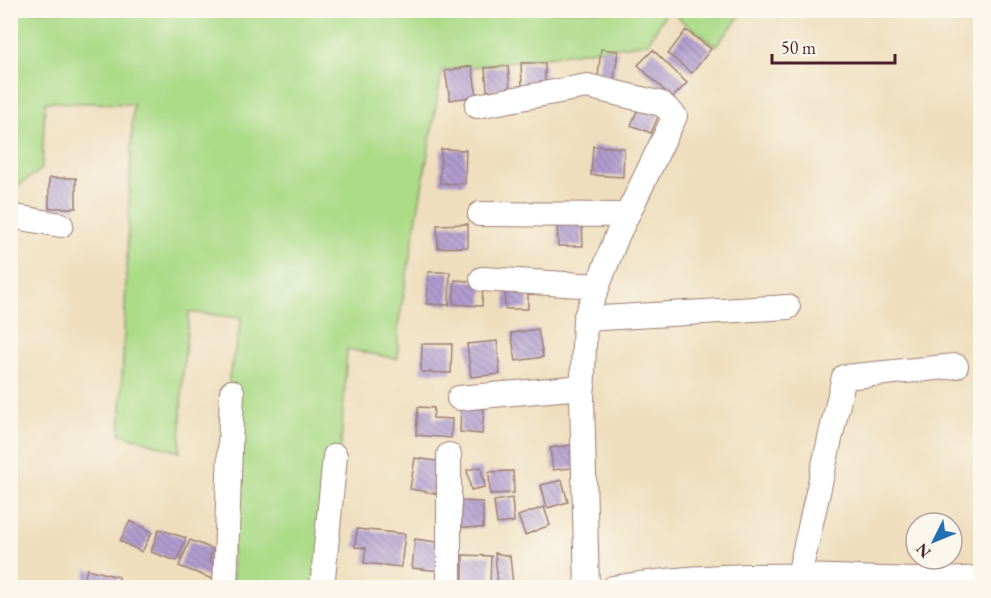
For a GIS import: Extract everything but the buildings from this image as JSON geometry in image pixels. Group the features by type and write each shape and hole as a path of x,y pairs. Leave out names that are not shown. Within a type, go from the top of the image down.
{"street":[{"path":"477,106 587,86 662,104 675,116 627,215 585,320 583,387 586,588"},
{"path":"480,213 627,215"},
{"path":"10,216 61,225"},
{"path":"482,279 598,286"},
{"path":"585,320 788,307"},
{"path":"798,576 844,377 956,366"},
{"path":"459,398 583,387"},
{"path":"225,588 232,392"},
{"path":"449,455 449,588"},
{"path":"322,588 335,456"},
{"path":"613,588 698,577 798,576 948,581 981,578"}],"green space":[{"path":"11,11 667,11 648,43 442,71 398,327 398,359 347,349 332,587 233,587 229,376 242,318 189,312 182,382 180,452 120,434 133,104 45,102 42,169 11,191"},
{"path":"669,11 744,11 716,46"}]}
